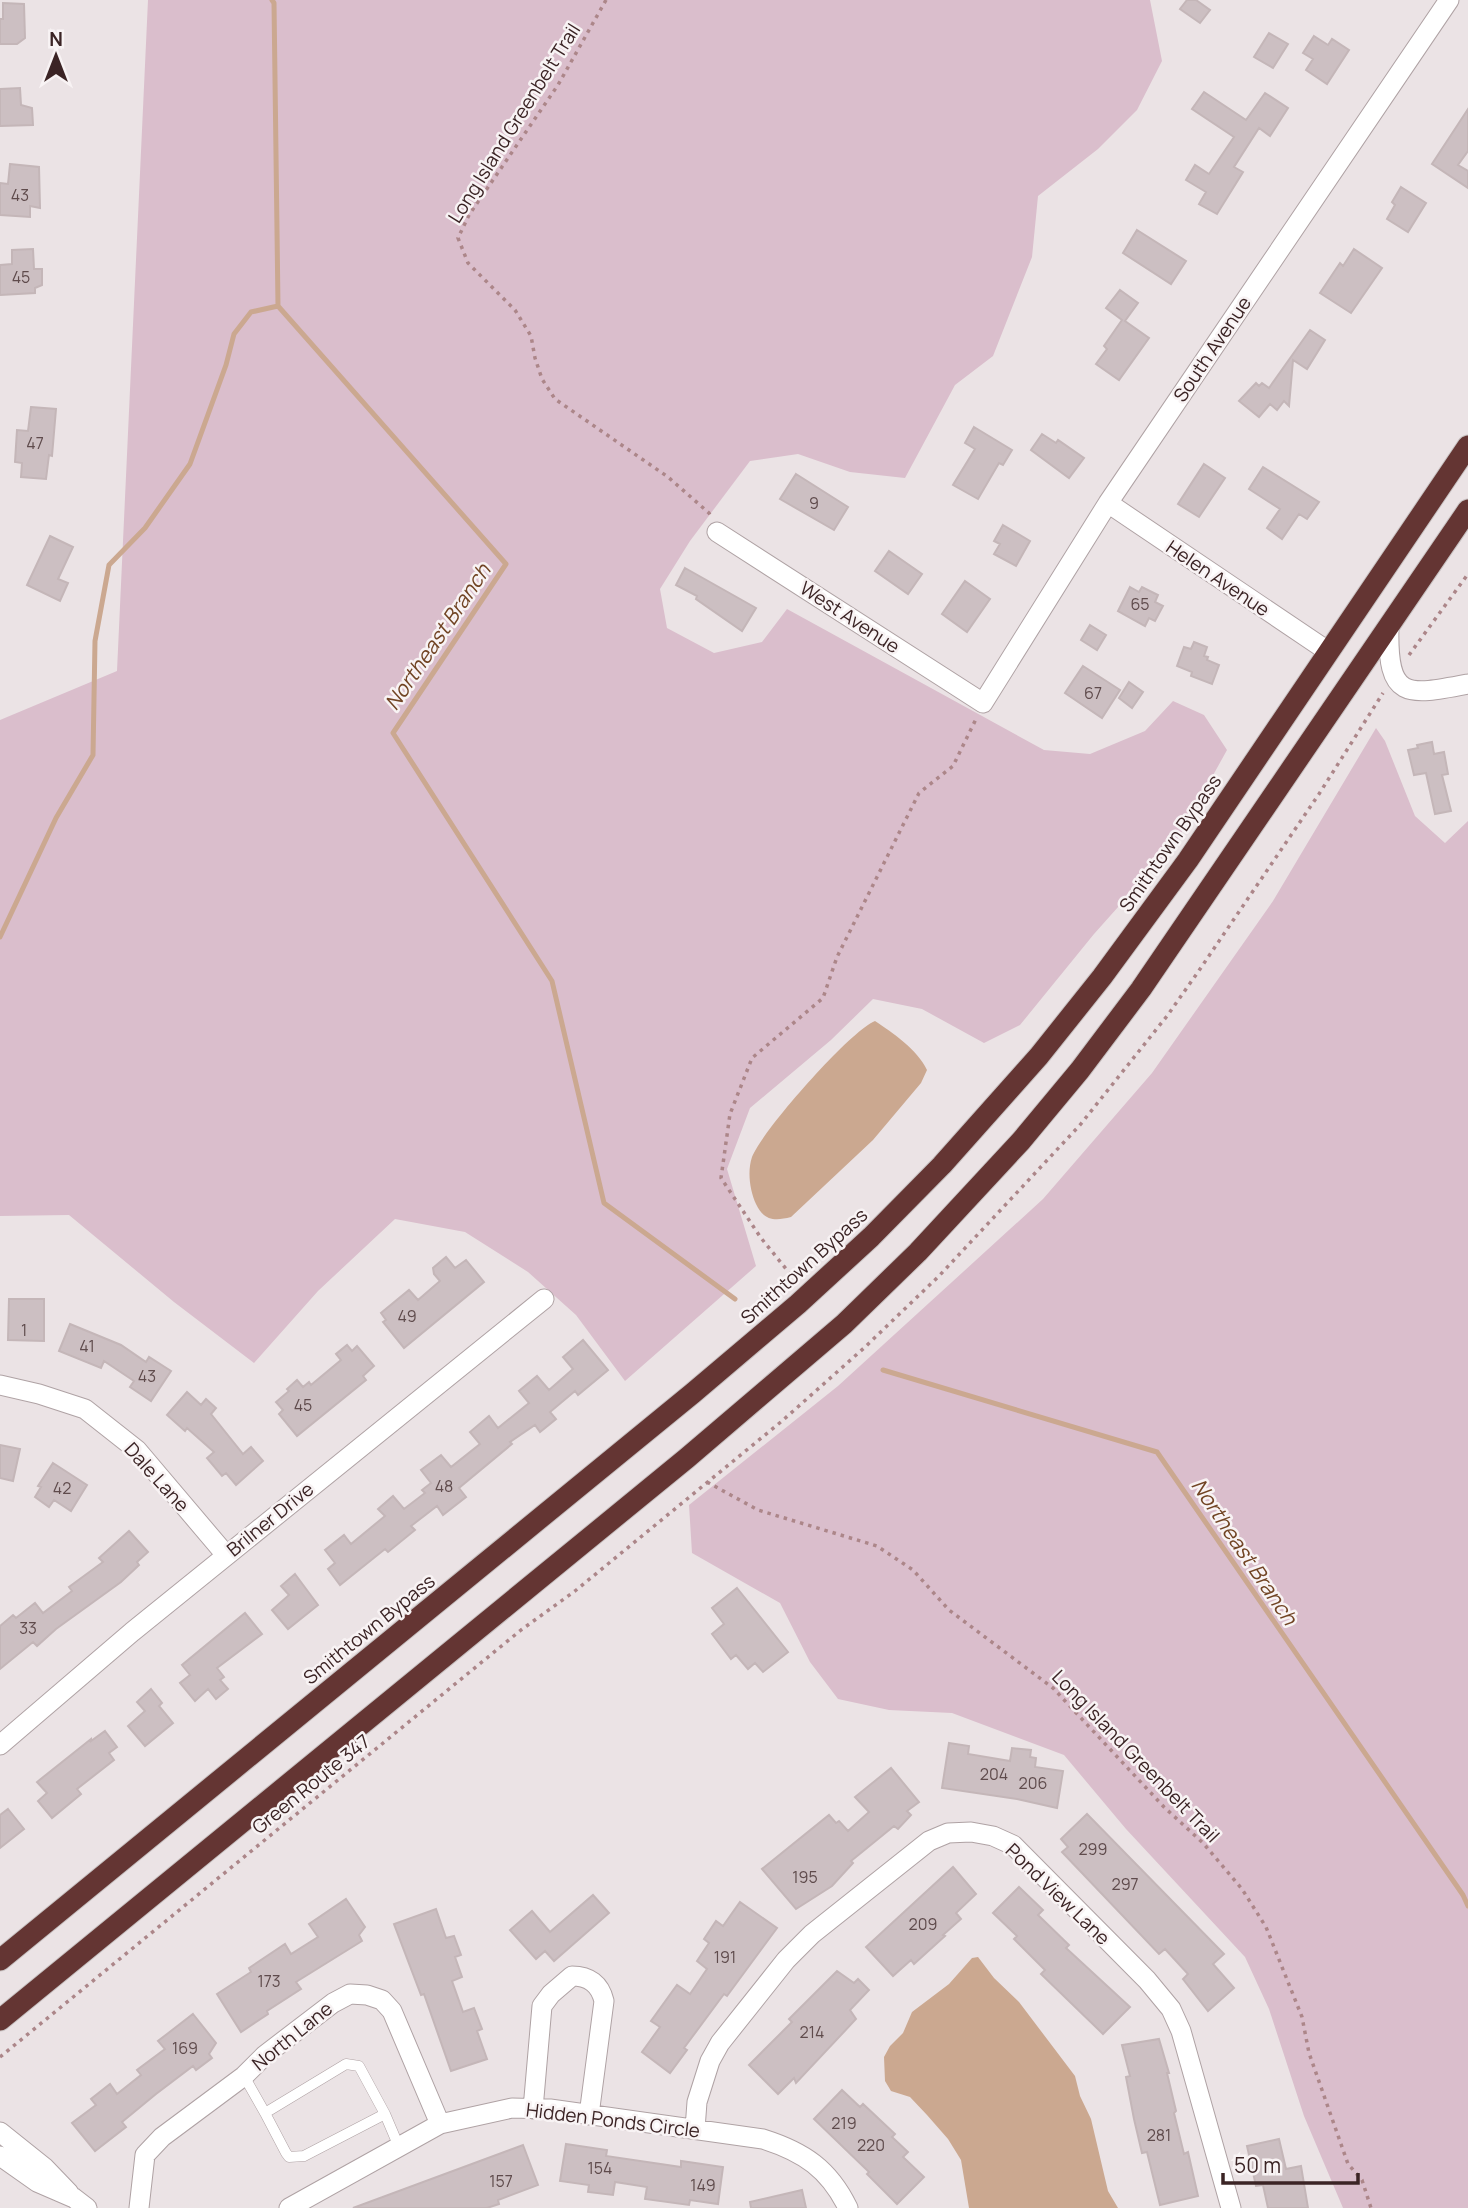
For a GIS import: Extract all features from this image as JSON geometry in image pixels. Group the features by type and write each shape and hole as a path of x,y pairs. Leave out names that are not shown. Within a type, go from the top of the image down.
{"highway":[{"name":"Smithtown Bypass","path":"0,1960 693,1393 788,1313 871,1237 1007,1093 1087,996 1181,870 1468,446"},
{"path":"0,2021 679,1466 844,1324 918,1252 1028,1132 1141,989 1468,510"}],"street":[{"name":"South Avenue","path":"983,703 1108,503 1450,0"},
{"name":"Helen Avenue","path":"1108,503 1329,652"},
{"name":"West Avenue","path":"717,532 983,703"},
{"path":"1389,627 1388,653 1391,670 1408,689 1421,693 1468,684"},
{"name":"Brilner Drive","path":"0,1745 132,1632 544,1298"},
{"name":"Dale Lane","path":"0,1385 85,1409 137,1450 226,1555"},
{"name":"Pond View Lane","path":"695,2129 696,2102 710,2061 720,2043 786,1960 833,1916 929,1841 948,1833 971,1832 993,1836 1013,1845 1147,1980 1171,2008 1181,2031 1231,2208"},
{"path":"533,2109 542,2006 551,1994 572,1976 581,1976 596,1985 604,2001 589,2115"},
{"name":"North Lane","path":"139,2208 145,2155 162,2137 244,2076 265,2055 333,2003 350,1994 367,1995 382,2000 392,2011 440,2124"},
{"name":"Hidden Ponds Circle","path":"289,2208 440,2124 512,2108 589,2115 763,2139 785,2146 813,2161 833,2182 848,2208"},
{"path":"0,2132 28,2166"},
{"path":"0,2157 45,2168 75,2205"}],"lane":[{"path":"265,2113 346,2064 352,2064 359,2066 399,2147"},
{"path":"244,2076 289,2157 304,2156 385,2114"}],"path":[{"name":"Long Island Greenbelt Trail","path":"606,0 558,85 469,215 458,238 468,263 515,310 531,336 542,379 555,399 668,477 709,513 717,532"},
{"path":"1404,661 1468,575"},
{"path":"790,1275 761,1238 721,1178 730,1114 752,1058 823,998 837,957 919,793 953,766 983,703"},
{"name":"Long Island Greenbelt Trail","path":"707,1482 758,1510 877,1546 913,1570 949,1610 1053,1688 1164,1807 1203,1843 1242,1889 1266,1927 1302,2017 1309,2053 1348,2164 1362,2179 1371,2208"},
{"name":"Green Route 347","path":"0,2057 521,1630 575,1591 641,1536"}],"shaded area":[{"path":"148,0 1150,0 1162,61 1137,110 1098,149 1038,196 1032,257 993,356 955,385 905,478 850,472 798,454 750,461 690,541 660,589 667,628 714,653 762,642 787,609 1044,750 1090,754 1145,731 1173,701 1204,715 1227,750 1176,842 1094,934 1020,1025 984,1043 922,1009 873,999 831,1040 750,1108 727,1169 756,1266 625,1381 576,1315 528,1272 465,1232 395,1219 318,1291 254,1363 174,1302 69,1215 0,1216 0,720 117,671"},
{"path":"1376,728 1385,741 1415,816 1445,843 1468,821 1468,2208 1343,2208 1304,2116 1269,2009 1245,1957 1126,1829 1064,1755 952,1713 889,1710 838,1699 810,1662 780,1603 692,1553 689,1505 838,1386 1043,1199 1152,1073 1273,901"},
{"path":"875,1021 904,1042 923,1062 927,1070 921,1083 873,1140 791,1217 766,1217 756,1204 750,1181 750,1163 759,1144 789,1105 828,1062"},
{"path":"978,1957 994,1978 1019,2002 1075,2076 1080,2096 1091,2119 1108,2191 1118,2208 969,2208 961,2160 948,2139 910,2097 891,2091 885,2081 884,2057 890,2046 903,2033 912,2012 949,1984 972,1958"}],"building":[{"path":"1187,0 1196,0 1210,10 1200,23 1180,9"},
{"path":"3,3 24,4 25,38 17,44 0,44"},
{"path":"1269,33 1288,44 1273,68 1254,57"},
{"path":"1314,36 1328,45 1332,39 1349,50 1327,84 1306,70 1313,59 1303,53"},
{"path":"20,88 21,105 32,108 33,125 0,126 0,89"},
{"path":"1204,92 1246,120 1265,93 1288,108 1270,136 1259,128 1234,167 1243,172 1217,214 1199,204 1206,192 1186,180 1195,165 1209,174 1234,137 1192,109"},
{"path":"1468,109 1468,151 1458,165 1468,171 1468,188 1432,164"},
{"path":"10,164 39,167 40,208 30,206 30,217 0,215 0,183 8,184"},
{"path":"1401,187 1426,203 1408,232 1387,219 1395,205 1392,202"},
{"path":"1137,230 1186,261 1171,284 1123,253"},
{"path":"33,249 34,269 42,269 42,285 35,288 35,293 0,295 0,265 12,264 12,250"},
{"path":"1354,249 1382,268 1351,313 1320,293 1340,263 1343,266"},
{"path":"1120,290 1138,303 1125,321 1149,338 1119,380 1096,364 1107,349 1104,346 1122,320 1106,308"},
{"path":"1310,330 1325,340 1307,369 1293,360 1289,406 1284,401 1277,410 1270,404 1259,417 1239,401 1256,383 1259,386 1262,383 1269,388"},
{"path":"31,407 56,409 52,456 49,455 46,479 21,477 22,463 15,462 17,430 28,431"},
{"path":"974,427 1012,450 1003,465 999,463 978,499 953,485 975,449 965,443"},
{"path":"1042,434 1056,443 1058,440 1084,458 1069,478 1031,450"},
{"path":"1204,464 1225,478 1199,517 1178,504"},
{"path":"1263,467 1319,502 1307,519 1299,514 1282,539 1267,528 1280,509 1249,489"},
{"path":"796,474 848,507 834,530 780,499"},
{"path":"1003,525 1030,541 1016,566 994,554 1000,544 994,541"},
{"path":"50,536 73,547 58,579 68,583 60,601 27,585"},
{"path":"889,551 922,574 908,594 875,571"},
{"path":"685,568 756,608 742,631 696,599 697,596 676,585"},
{"path":"965,581 990,599 967,632 942,614"},
{"path":"1130,587 1139,592 1142,587 1158,595 1155,602 1163,606 1155,621 1149,618 1145,626 1118,611"},
{"path":"1090,625 1106,635 1097,650 1081,640"},
{"path":"1194,642 1207,647 1204,656 1219,665 1212,684 1191,676 1192,672 1177,666 1184,647 1191,649"},
{"path":"1083,666 1120,690 1102,718 1065,693"},
{"path":"1129,682 1143,692 1132,708 1119,698"},
{"path":"1432,742 1434,754 1444,752 1448,774 1442,775 1451,811 1435,814 1426,773 1414,775 1408,750"},
{"path":"446,1257 455,1268 466,1260 484,1282 404,1348 383,1322 386,1320 381,1313 409,1290 418,1300 440,1281 433,1268"},
{"path":"9,1299 44,1299 44,1341 8,1340"},
{"path":"70,1324 121,1345 146,1362 149,1357 171,1371 151,1401 130,1387 134,1381 104,1361 101,1368 59,1351"},
{"path":"583,1340 608,1370 578,1395 575,1391 550,1412 556,1419 540,1432 535,1425 510,1442 512,1444 459,1488 466,1497 443,1515 437,1506 411,1526 415,1530 388,1552 385,1549 340,1585 328,1569 335,1563 325,1550 344,1535 351,1544 385,1516 378,1509 393,1496 404,1509 425,1493 422,1490 431,1483 421,1470 441,1455 451,1467 480,1444 470,1432 489,1416 498,1428 529,1403 519,1391 537,1376 549,1390 573,1369 563,1357"},
{"path":"347,1345 352,1351 357,1346 374,1366 363,1376 366,1380 297,1436 279,1414 283,1410 276,1402 297,1380 303,1387 309,1382 311,1385 341,1360 336,1354"},
{"path":"187,1392 201,1405 206,1399 216,1408 211,1414 243,1454 251,1447 263,1461 236,1485 226,1473 222,1476 207,1458 214,1452 187,1428 185,1431 167,1415"},
{"path":"0,1445 20,1449 13,1481 0,1478"},
{"path":"53,1463 87,1485 71,1511 54,1500 49,1507 35,1497 41,1487 38,1486"},
{"path":"129,1531 148,1552 137,1562 139,1565 121,1582 37,1646 33,1642 0,1669 0,1626 13,1615 16,1618 35,1603 43,1613 72,1591 69,1587 103,1562 99,1558"},
{"path":"295,1574 318,1605 288,1629 272,1610 289,1595 281,1586"},
{"path":"737,1588 788,1652 763,1672 755,1663 748,1669 736,1655 731,1659 712,1634 724,1624 712,1608"},
{"path":"245,1613 262,1634 217,1668 224,1677 220,1680 228,1689 216,1699 208,1689 195,1701 180,1683 190,1675 182,1665"},
{"path":"151,1689 162,1703 159,1706 173,1723 145,1746 128,1726 145,1711 137,1702"},
{"path":"105,1731 117,1747 109,1753 114,1760 77,1789 81,1794 52,1818 38,1801 47,1793 37,1782"},
{"path":"949,1743 969,1746 968,1754 1010,1761 1012,1748 1031,1750 1030,1757 1036,1758 1035,1767 1063,1771 1057,1808 942,1788"},
{"path":"891,1768 919,1802 907,1811 911,1815 898,1829 894,1826 851,1861 853,1863 832,1886 796,1909 762,1869 829,1815 848,1831 869,1812 855,1797"},
{"path":"8,1809 24,1829 0,1848 0,1815"},
{"path":"1087,1814 1224,1954 1213,1964 1234,1988 1208,2011 1183,1979 1188,1974 1165,1949 1159,1954 1062,1852 1068,1847 1061,1839"},
{"path":"953,1867 976,1894 956,1913 961,1919 943,1935 945,1936 914,1964 911,1960 893,1976 866,1947"},
{"path":"1019,1887 1043,1910 1038,1915 1069,1945 1066,1948 1130,2007 1103,2034 1041,1974 1045,1970 1014,1939 1017,1936 993,1913"},
{"path":"593,1895 609,1913 554,1961 545,1951 536,1959 510,1930 532,1911 550,1932"},
{"path":"346,1899 365,1927 359,1935 362,1941 296,1982 301,1989 241,2032 217,1994 251,1972 249,1968 285,1944 291,1954 318,1937 309,1924"},
{"path":"740,1902 777,1928 727,1996 724,1994 684,2048 687,2050 670,2073 642,2052 660,2027 651,2021 677,1985 690,1994 707,1969 697,1961 709,1943 704,1939 716,1921 723,1926"},
{"path":"436,1909 446,1938 454,1936 461,1955 455,1957 462,1977 452,1981 463,2012 474,2008 482,2029 477,2031 487,2059 451,2071 424,1994 421,1995 394,1924"},
{"path":"837,1971 854,1983 858,1979 869,1990 850,2010 856,2019 796,2083 794,2078 778,2094 749,2065 792,2022 789,2019"},
{"path":"193,2014 216,2043 209,2054 212,2058 196,2070 193,2066 156,2094 122,2122 126,2127 95,2151 72,2123 96,2105 91,2099 110,2084 117,2094 141,2075 137,2070 165,2049 158,2041"},
{"path":"1159,2039 1169,2073 1176,2111 1174,2113 1184,2154 1188,2152 1198,2196 1160,2205 1147,2152 1142,2153 1126,2077 1130,2076 1122,2045"},
{"path":"842,2090 860,2107 863,2104 895,2134 892,2137 908,2152 903,2157 924,2177 897,2204 867,2174 869,2172 814,2119"},
{"path":"1279,2139 1286,2169 1301,2166 1308,2208 1268,2208 1263,2185 1256,2186 1247,2146"},
{"path":"566,2144 607,2150 606,2156 681,2167 681,2161 723,2167 718,2204 690,2200 689,2205 645,2199 647,2187 615,2182 613,2195 588,2192 589,2185 560,2181"},
{"path":"523,2145 538,2185 498,2200 499,2204 487,2208 353,2208"},
{"path":"802,2190 806,2208 751,2208 750,2202"}],"waterway":[{"name":"Northeast Branch","path":"272,0 278,306 506,564 393,733 552,981 604,1203 735,1299"},
{"path":"0,937 56,818 93,755 95,641 109,565 145,528 190,464 226,365 234,334 251,312 278,306"},
{"name":"Northeast Branch","path":"883,1370 1157,1452 1468,1906"}]}
